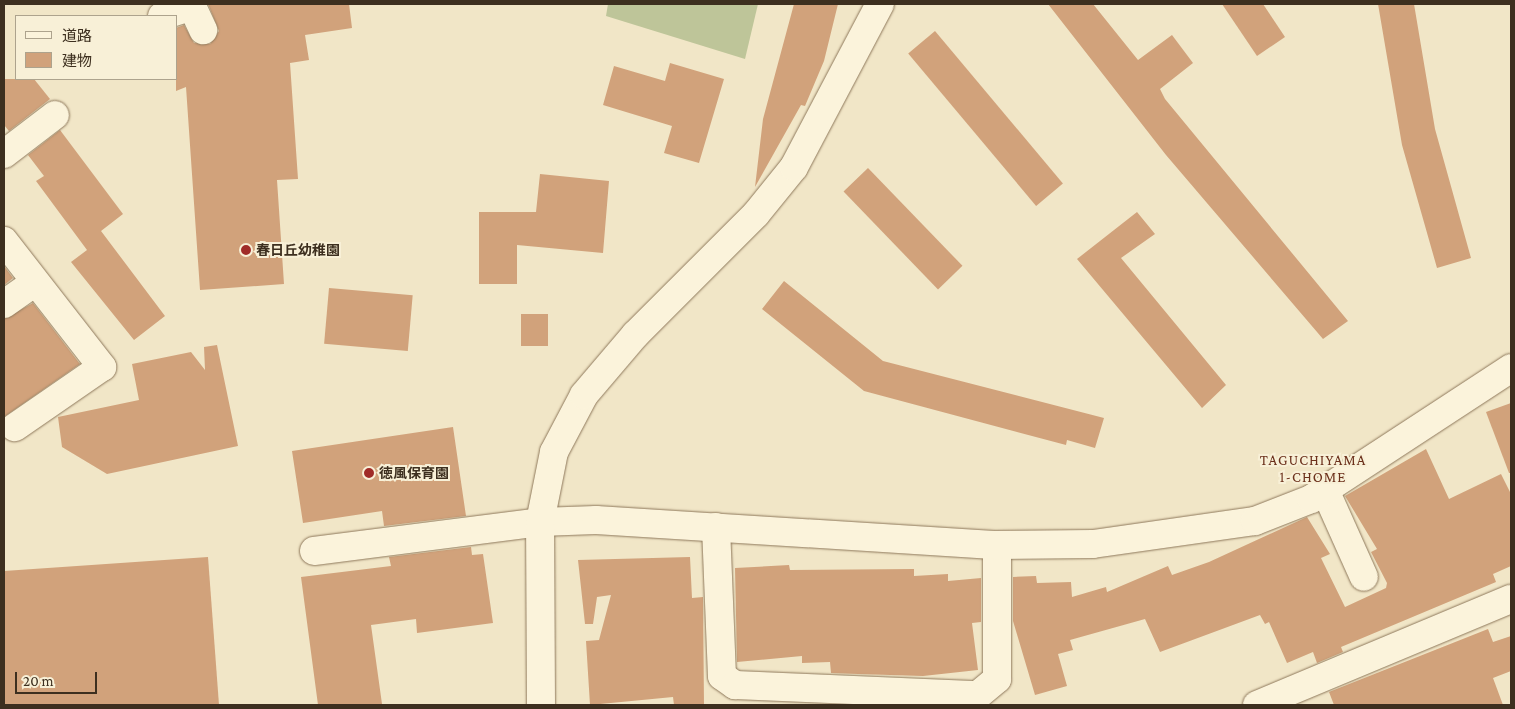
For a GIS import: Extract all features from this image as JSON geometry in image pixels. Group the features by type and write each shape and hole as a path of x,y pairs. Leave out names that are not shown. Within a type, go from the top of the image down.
{"street":[{"path":"541,705 540,522 554,452 584,395 635,335 756,214 794,167 880,4"},
{"path":"173,15 195,13"},
{"path":"4,154 55,115"},
{"path":"4,241 34,283 102,367 16,427"},
{"path":"4,304 34,283"},
{"path":"314,551 540,522 596,520 997,545 1093,544 1255,521 1325,490 1511,368"},
{"path":"1325,490 1364,577"},
{"path":"716,527 722,676 734,685 978,696 997,679 997,545"},
{"path":"1257,705 1511,599"}],"green space":[{"path":"608,4 758,4 745,59 606,16"}],"building":[{"path":"208,4 349,4 352,28 305,35 309,60 290,63 298,179 277,180 284,284 200,290 186,87 176,91 176,80 178,80 178,27 184,25 194,43 210,44 219,31"},
{"path":"794,4 838,4 824,61 805,106 801,105 755,187 763,119"},
{"path":"1048,4 1093,4 1138,60 1172,35 1193,63 1160,89 1165,99 1348,321 1323,339 1166,155"},
{"path":"1222,4 1263,4 1285,37 1257,56"},
{"path":"1378,4 1414,4 1435,129 1471,258 1437,268 1402,145"},
{"path":"935,31 1063,183 1036,206 908,53"},
{"path":"670,63 724,79 699,163 664,153 672,126 603,105 614,66 665,81"},
{"path":"4,79 35,80 50,99 9,131 4,125"},
{"path":"60,130 123,214 101,231 165,316 134,340 71,262 87,250 36,181 44,176 28,155"},
{"path":"868,168 962,266 938,289 844,192"},
{"path":"540,174 609,181 603,253 517,245 517,284 479,284 479,212 536,212"},
{"path":"1137,212 1155,234 1121,258 1226,385 1202,408 1077,259"},
{"path":"4,266 13,278 4,285"},
{"path":"784,281 883,361 1104,418 1095,448 1067,440 1066,445 864,391 762,309"},
{"path":"329,288 413,295 408,351 324,344"},
{"path":"33,303 80,364 4,417 4,319"},
{"path":"521,314 548,314 548,346 521,346"},
{"path":"217,345 238,446 107,474 62,447 58,417 139,400 132,364 191,352 205,370 204,347"},
{"path":"1511,403 1511,473 1509,473 1486,412"},
{"path":"453,427 466,516 384,526 382,511 303,523 292,451"},
{"path":"1426,449 1449,499 1501,474 1511,494 1511,566 1493,574 1496,582 1341,647 1343,652 1317,663 1313,652 1287,663 1269,622 1265,624 1260,615 1160,652 1145,619 1070,640 1073,650 1058,654 1067,686 1035,695 1013,621 1013,577 1036,576 1037,583 1071,582 1072,597 1106,587 1107,592 1168,566 1172,575 1209,562 1307,517 1330,554 1321,558 1345,607 1386,588 1387,583 1371,552 1377,549 1345,496"},
{"path":"471,547 472,555 483,554 493,623 417,633 416,619 371,625 382,704 318,705 301,577 391,566 389,557"},
{"path":"208,557 219,705 4,705 4,571"},
{"path":"690,557 692,598 703,597 704,705 674,705 673,697 590,705 586,641 599,640 611,595 597,597 593,624 585,624 578,560"},
{"path":"789,565 790,570 914,569 914,576 948,574 948,581 981,578 981,622 972,623 978,670 923,676 831,673 830,662 802,663 802,656 737,662 735,568"},
{"path":"1488,629 1493,642 1511,636 1511,671 1493,678 1503,705 1334,705 1329,692"}],"place":[{"name":"春日丘幼稚園","path":"246,250"},
{"name":"徳風保育園","path":"369,473"}],"district":[{"name":"TAGUCHIYAMA 1-CHOME","path":"1313,468"}]}
